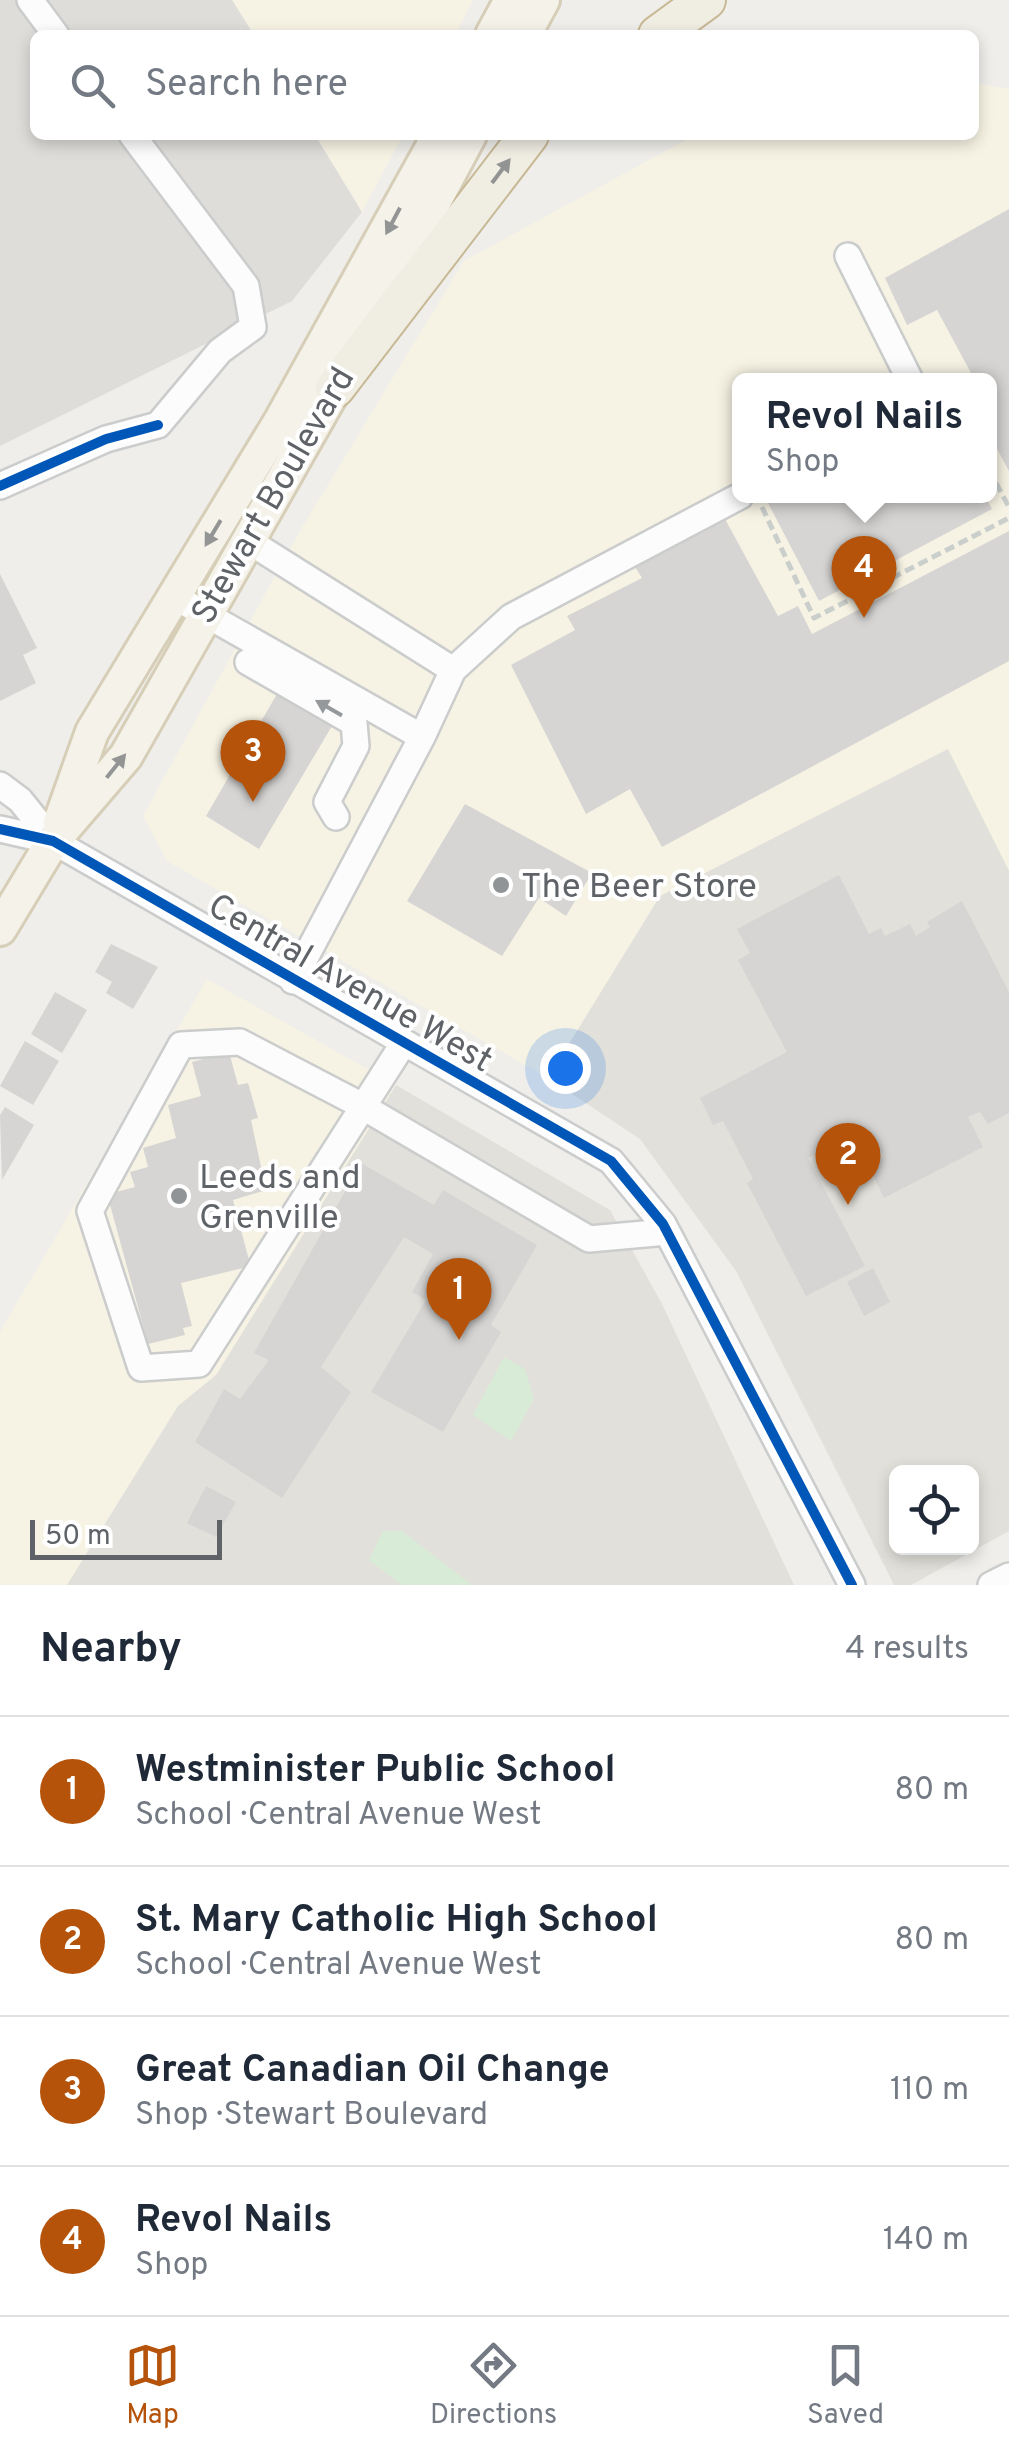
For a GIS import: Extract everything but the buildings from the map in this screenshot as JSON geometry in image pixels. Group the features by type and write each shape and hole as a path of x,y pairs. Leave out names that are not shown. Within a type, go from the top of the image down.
{"highway":[{"path":"665,30 706,0"},
{"path":"336,388 524,140"}],"main road":[{"path":"495,30 511,0"},
{"path":"527,30 543,0"},
{"name":"Stewart Boulevard","path":"54,841 92,732 375,256 436,140"},
{"name":"Stewart Boulevard","path":"0,929 54,841 126,756 205,611 336,388 467,140"}],"street":[{"path":"30,0 52,30"},
{"path":"0,486 106,439 158,425 220,351 253,327 246,286 136,140"},
{"path":"848,256 906,373"},
{"path":"293,981 422,737 453,670 511,617 732,500"},
{"path":"247,540 453,670"},
{"path":"175,597 422,737"},
{"path":"248,662 354,723 356,746 327,802 336,817"},
{"name":"Central Avenue West","path":"0,785 20,800 54,841"},
{"name":"Central Avenue West","path":"0,829 54,841 612,1161 666,1232 852,1585"},
{"path":"403,1044 364,1108 199,1364 142,1368 90,1212 182,1046 240,1042 364,1108 589,1239 666,1232"},
{"path":"991,1585 1009,1576"}],"path":[{"path":"997,485 1009,507"},
{"path":"760,503 814,618 1009,518"}],"shaded area":[{"path":"0,0 232,0 251,30 30,30 30,140 318,140 362,212 292,301 0,446"},
{"path":"232,0 473,0 458,30 251,30"},
{"path":"979,84 1009,89 1009,871 948,749 660,896 548,1078 167,861 143,816 301,529 464,261 686,140 979,140"},
{"path":"318,140 400,140 362,212"},
{"path":"948,749 1009,871 1009,1531 979,1548 979,1465 889,1465 889,1555 965,1555 911,1585 894,1585 736,1271 640,1139 548,1078 660,896"},
{"path":"207,979 396,1085 216,1376 178,1406 67,1585 0,1585 0,1332"},
{"path":"396,1085 610,1210 662,1304 794,1585 67,1585 178,1406 216,1375"}],"green space":[{"path":"504,1357 525,1369 534,1399 511,1441 473,1415"},
{"path":"383,1531 402,1531 472,1585 402,1585 369,1560"}],"cycle path":[{"path":"0,486 106,439 158,425"},
{"path":"0,829 53,841 611,1161 663,1224 852,1585"}],"place":[{"name":"Revol Nails","path":"864,618"},
{"name":"Great Canadian Oil Change","path":"253,802"},
{"name":"The Beer Store","path":"501,885"},
{"name":"Leeds and Grenville","path":"179,1196"},
{"name":"St. Mary Catholic High School","path":"848,1205"},
{"name":"Westminister Public School","path":"459,1340"}]}
